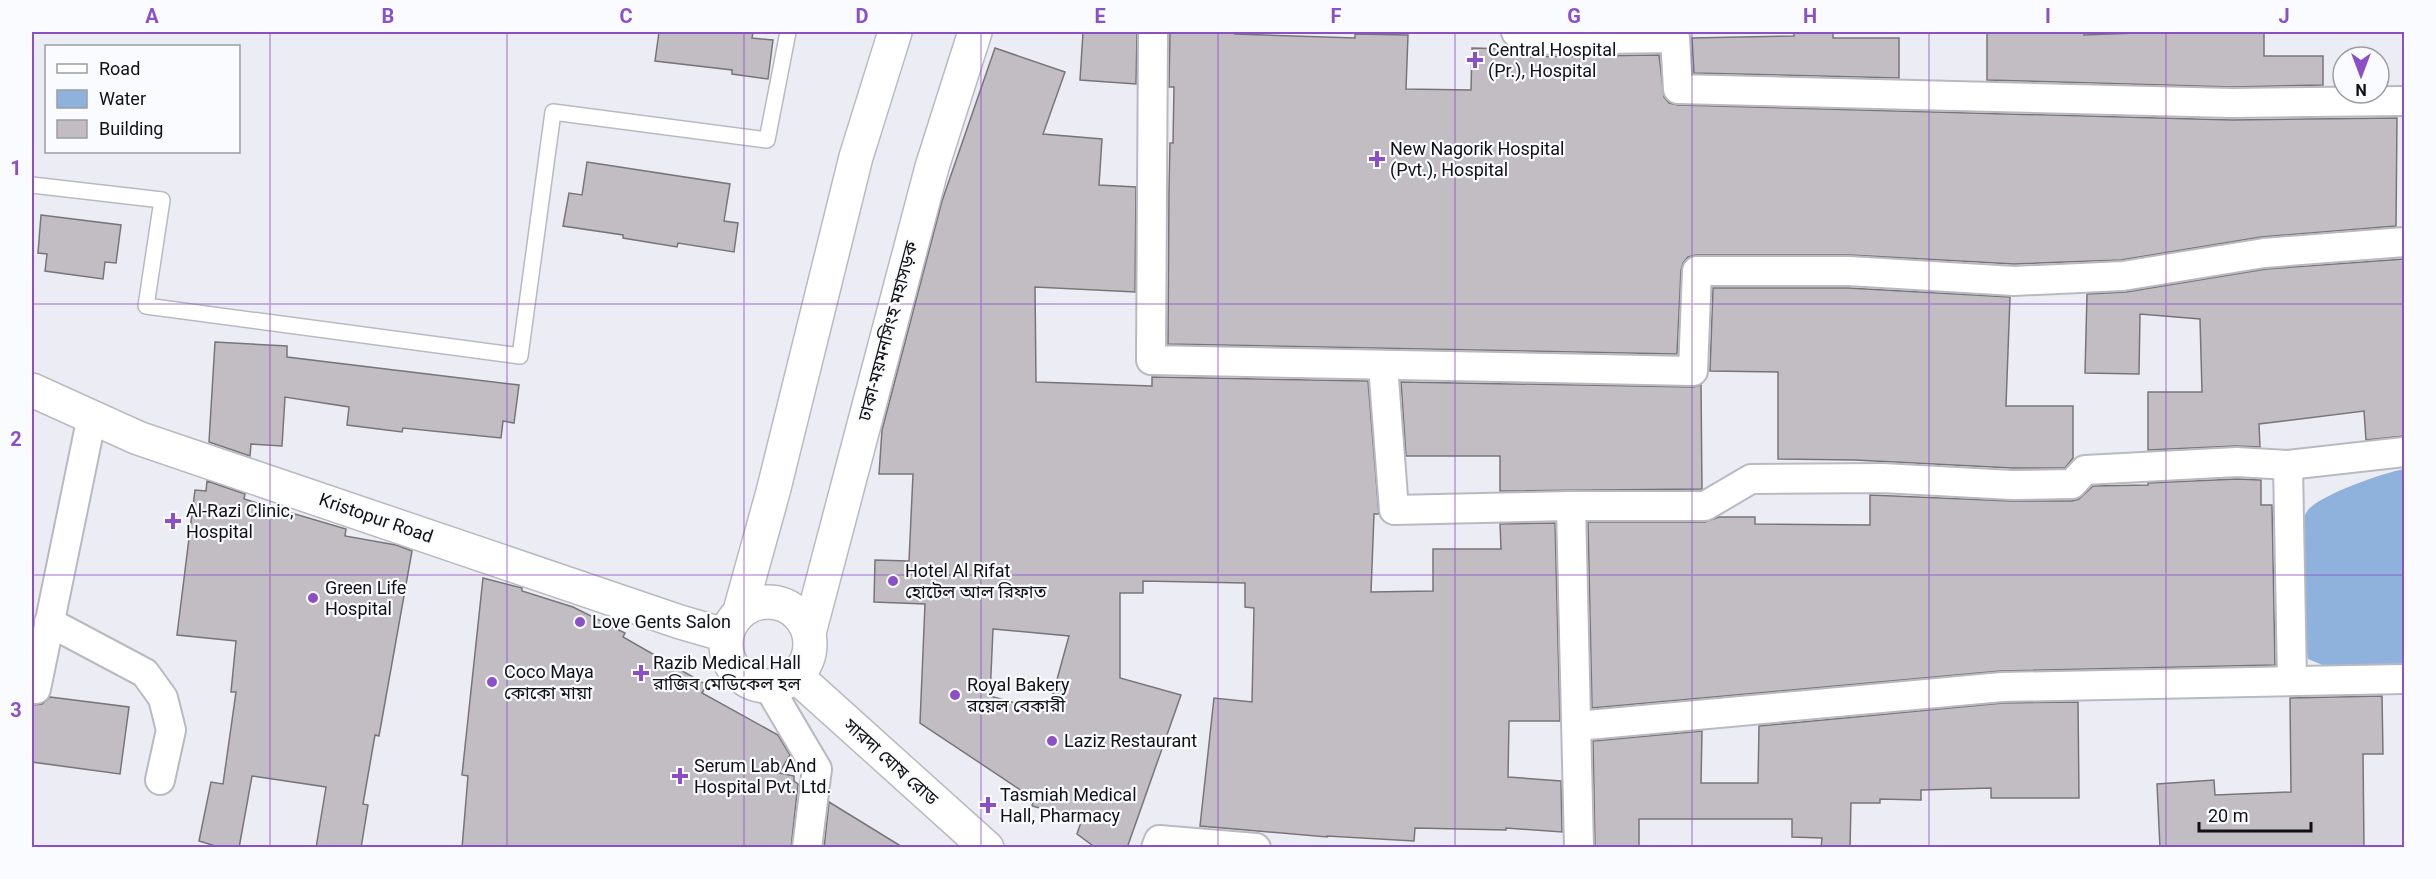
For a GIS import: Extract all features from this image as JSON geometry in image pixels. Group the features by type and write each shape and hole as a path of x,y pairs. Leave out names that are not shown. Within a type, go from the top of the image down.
{"main road":[{"path":"733,623 753,604 767,601 781,603 794,610 804,620 809,633 809,656 782,681 744,679 728,660 725,648 773,492 856,157 895,32"},
{"name":"ঢাকা-ময়মনসিংহ মহাসড়ক","path":"809,633 932,167 975,32"},
{"name":"Kristopur Road","path":"32,390 138,438 680,622 733,623"},
{"name":"সারদা ঘোষ রোড","path":"782,681 987,848"}],"street":[{"path":"1153,32 1151,360 1693,371 1697,271 1849,271 2014,281 2123,276 2264,253 2404,242"},
{"path":"1516,32 1524,40 1675,38 1678,88 2232,103 2404,101"},
{"path":"1383,365 1394,510 1705,506 1751,479 1882,478 2012,485 2072,484 2085,470 2237,462 2288,465 2404,452"},
{"path":"36,689 92,417"},
{"path":"2288,465 2292,680"},
{"path":"1571,506 1579,848"},
{"path":"49,622 145,672 163,698 171,730 160,780"},
{"path":"1577,726 2001,687 2404,679"},
{"path":"782,681 817,769 807,848"},
{"path":"1156,848 1159,840 1256,848"}],"lane":[{"path":"32,185 162,200 146,306 520,356 553,112 767,140 788,32"}],"water":[{"path":"2404,469 2404,674 2330,668 2308,659 2301,604 2299,559 2303,521 2308,510 2339,491"}],"building":[{"path":"659,32 753,32 752,38 773,40 768,79 732,74 732,70 655,61"},
{"path":"1083,32 1137,32 1136,84 1080,80"},
{"path":"1170,32 1235,32 1235,34 1355,38 1355,34 1408,35 1406,89 1471,90 1472,48 1510,49 1524,57 1659,55 1664,97 1669,103 1678,105 2232,120 2397,118 2396,226 2261,237 2121,260 2014,264 1850,255 1696,255 1688,257 1681,270 1677,354 1168,344 1170,143 1173,143 1174,87 1169,87"},
{"path":"1794,32 1833,32 1833,38 1899,38 1899,78 1694,73 1692,38 1794,36"},
{"path":"1987,32 2084,32 2084,35 2264,32 2264,56 2323,56 2323,85 2232,87 1987,80"},
{"path":"995,48 1065,72 1043,134 1102,139 1099,185 1136,187 1135,292 1035,287 1036,382 1152,386 1152,377 1368,381 1379,514 1374,514 1371,592 1433,591 1433,549 1501,549 1500,524 1555,523 1560,721 1509,721 1508,777 1561,781 1562,832 1506,828 1506,830 1415,828 1414,841 1327,837 1200,826 1214,698 1252,702 1254,608 1245,607 1245,583 1143,581 1143,593 1120,593 1120,678 1181,695 1127,848 1096,848 1077,834 1082,819 1032,806 1034,799 920,723 925,604 874,602 875,560 909,561 913,474 879,474 882,430 942,201","holes":["993,629 1069,636 1048,712 990,696"]},
{"path":"587,162 730,184 724,221 738,223 734,252 678,243 677,247 623,238 623,235 563,226 569,193 582,195"},
{"path":"41,215 121,225 116,263 105,262 103,279 45,271 47,254 38,253"},
{"path":"2404,259 2404,436 2366,440 2364,411 2259,424 2260,447 2148,450 2148,392 2202,392 2200,319 2140,314 2139,374 2085,373 2087,294 2126,292 2266,269"},
{"path":"1713,288 1848,288 2010,297 2006,406 2073,406 2073,458 2065,468 1778,459 1778,372 1710,371"},
{"path":"215,342 287,346 287,357 519,385 514,423 503,421 501,438 403,428 402,432 347,425 349,407 285,397 282,446 251,444 250,456 209,442"},
{"path":"1401,382 1693,387 1701,385 1702,489 1500,491 1500,456 1406,456"},
{"path":"2237,479 2261,480 2261,505 2272,505 2275,665 2001,671 1592,708 1588,522 1705,522 1719,517 1755,517 1755,524 1870,525 1870,495 2011,501 2072,501 2079,499 2093,486"},
{"path":"207,481 245,494 244,499 346,529 345,536 396,545 412,551 379,736 375,735 363,804 368,805 361,848 316,848 326,787 252,776 239,848 222,848 199,841 211,782 223,784 236,692 231,692 236,641 177,635 195,490 206,491"},
{"path":"483,578 522,588 522,591 573,607 625,633 623,637 707,685 702,693 778,735 790,755 779,773 794,776 794,781 798,784 791,848 462,848 468,776 462,775"},
{"path":"2382,696 2383,754 2363,754 2364,848 2160,848 2157,784 2214,780 2215,795 2291,792 2290,698"},
{"path":"50,697 129,707 120,774 32,762 32,705 42,704"},
{"path":"2078,702 2079,798 1991,798 1991,788 1921,790 1921,800 1880,799 1880,803 1851,803 1850,848 1821,848 1822,838 1792,837 1792,819 1639,819 1639,848 1595,848 1593,741 1702,731 1701,783 1758,783 1759,726 2003,703"},
{"path":"829,802 904,848 824,848"}],"place":[{"name":"Central Hospital (Pr.), Hospital","path":"1475,60"},
{"name":"New Nagorik Hospital (Pvt.), Hospital","path":"1377,159"},
{"name":"Al-Razi Clinic, Hospital","path":"173,521"},
{"name":"Hotel Al Rifat হোটেল আল রিফাত","path":"893,581"},
{"name":"Green Life Hospital","path":"313,598"},
{"name":"Love Gents Salon","path":"580,622"},
{"name":"Razib Medical Hall রাজিব মেডিকেল হল","path":"641,673"},
{"name":"Coco Maya কোকো মায়া","path":"492,682"},
{"name":"Royal Bakery রয়েল বেকারী","path":"955,695"},
{"name":"Laziz Restaurant","path":"1052,741"},
{"name":"Serum Lab And Hospital Pvt. Ltd.","path":"680,776"},
{"name":"Tasmiah Medical Hall, Pharmacy","path":"988,805"}]}
